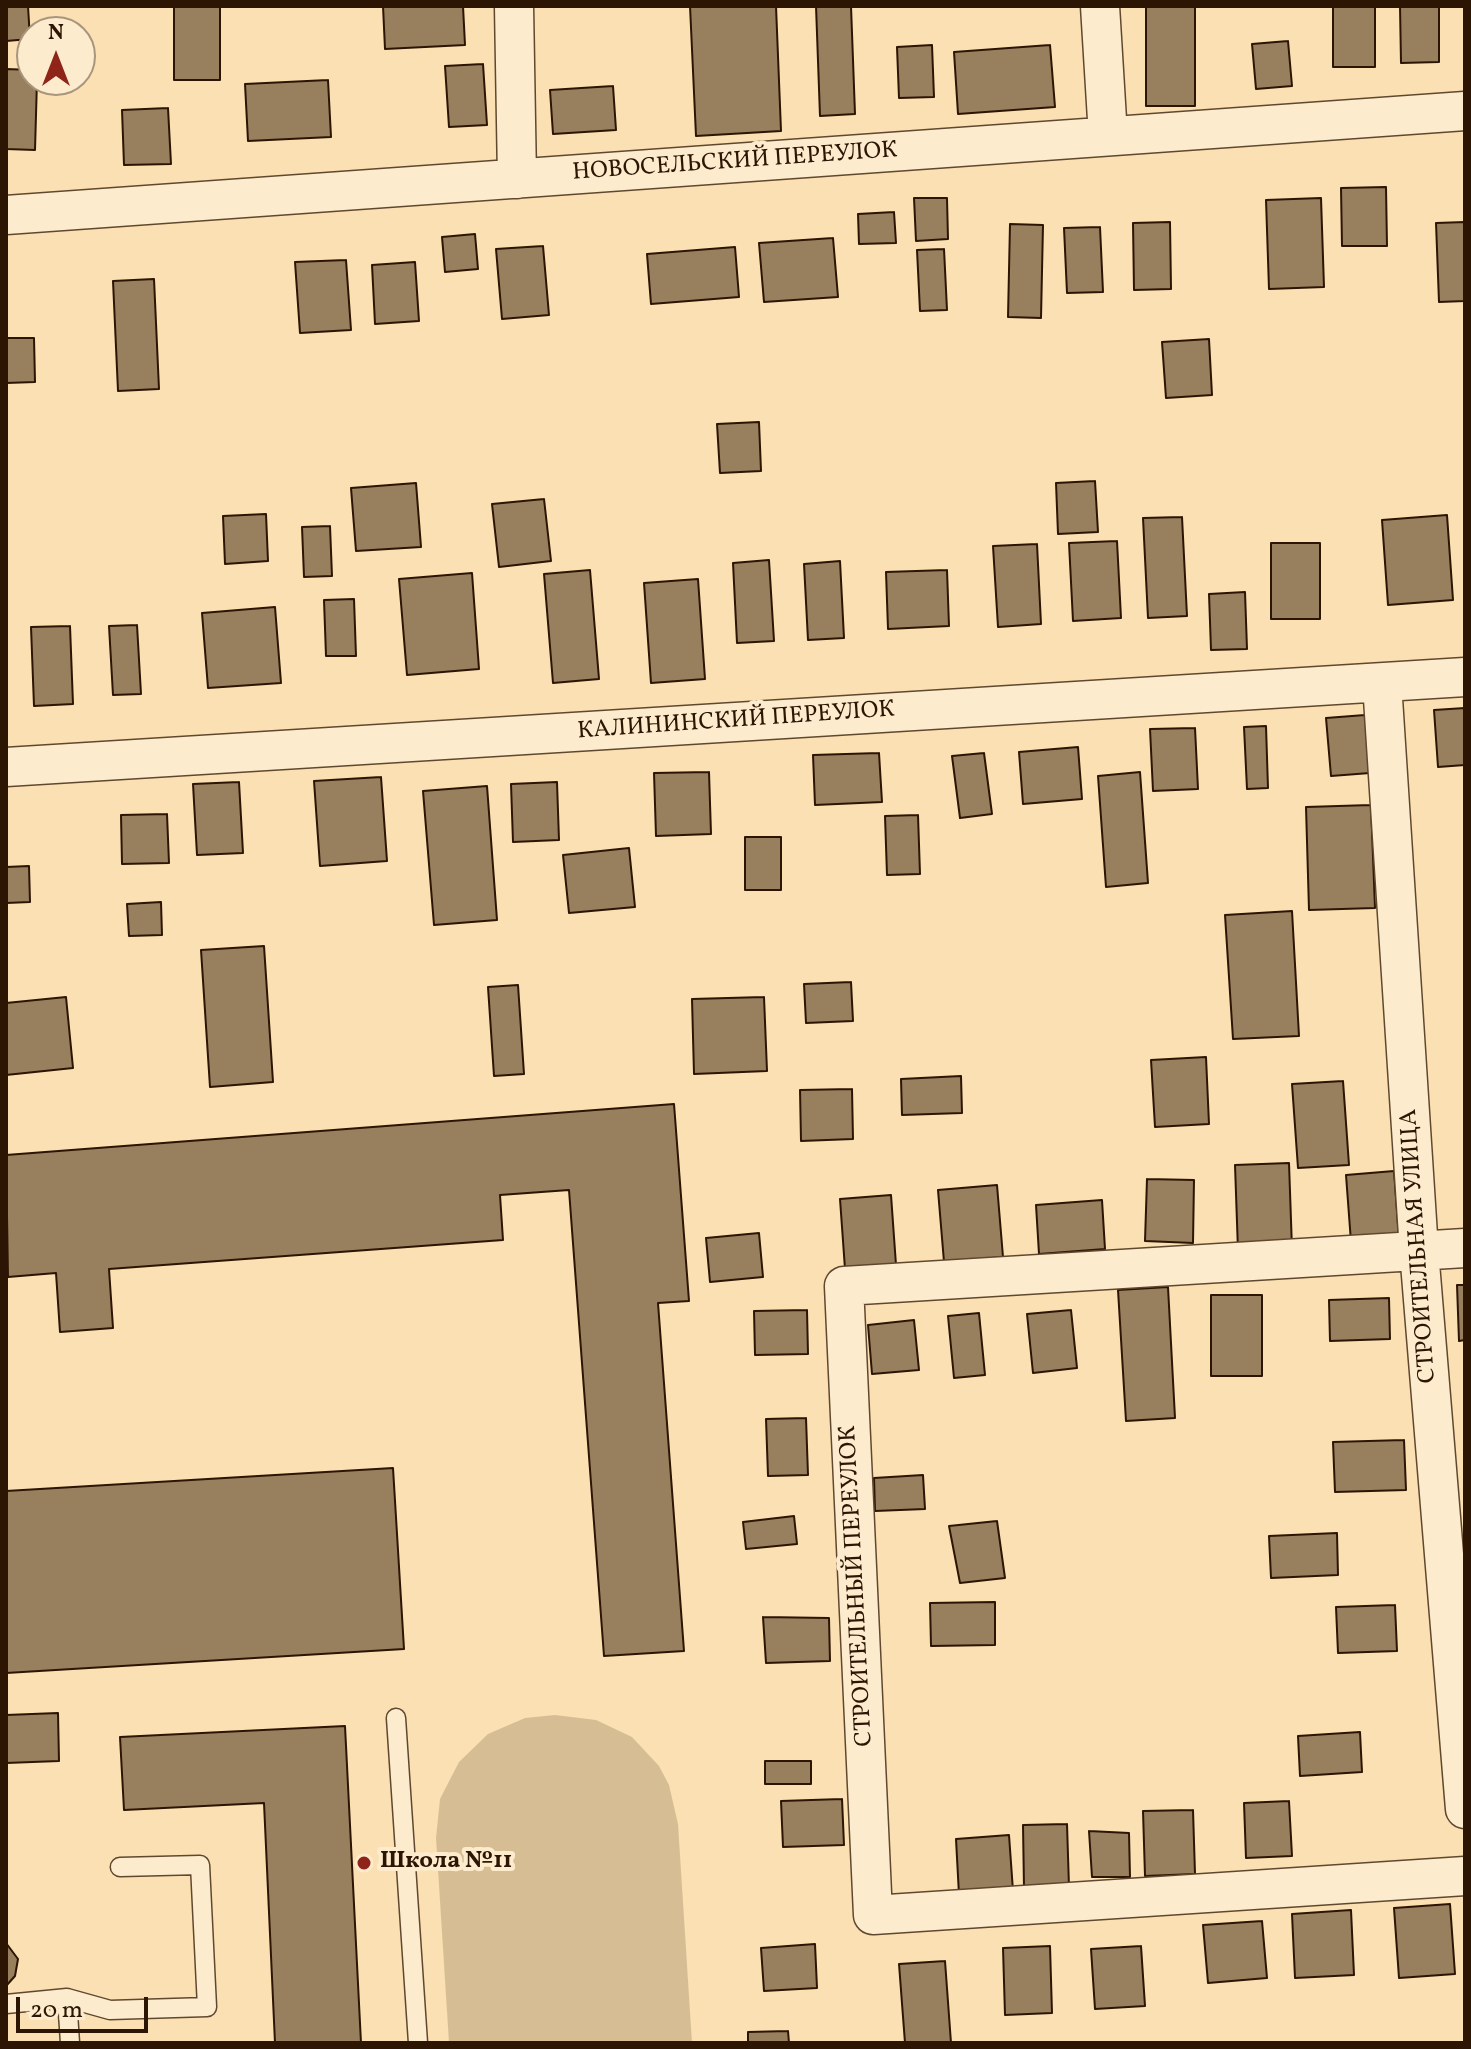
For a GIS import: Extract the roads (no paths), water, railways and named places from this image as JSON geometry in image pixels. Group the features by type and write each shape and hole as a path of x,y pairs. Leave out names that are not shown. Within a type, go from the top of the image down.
{"street":[{"path":"514,6 517,179"},
{"path":"1100,6 1108,136"},
{"name":"НОВОСЕЛЬСКИЙ ПЕРЕУЛОК","path":"6,215 1465,111"},
{"name":"КАЛИНИНСКИЙ ПЕРЕУЛОК","path":"6,767 1465,677"},
{"name":"СТРОИТЕЛЬНАЯ УЛИЦА","path":"1382,683 1419,1251 1465,1809"},
{"name":"СТРОИТЕЛЬНЫЙ ПЕРЕУЛОК","path":"1465,1248 844,1286 873,1915 1465,1876"}],"lane":[{"path":"396,1718 418,2043"},
{"path":"6,2004 67,1998 110,2010 207,2007 200,1865 120,1867"},
{"path":"67,1998 70,2043"}],"place":[{"name":"Школа №11","path":"364,1863"}]}
